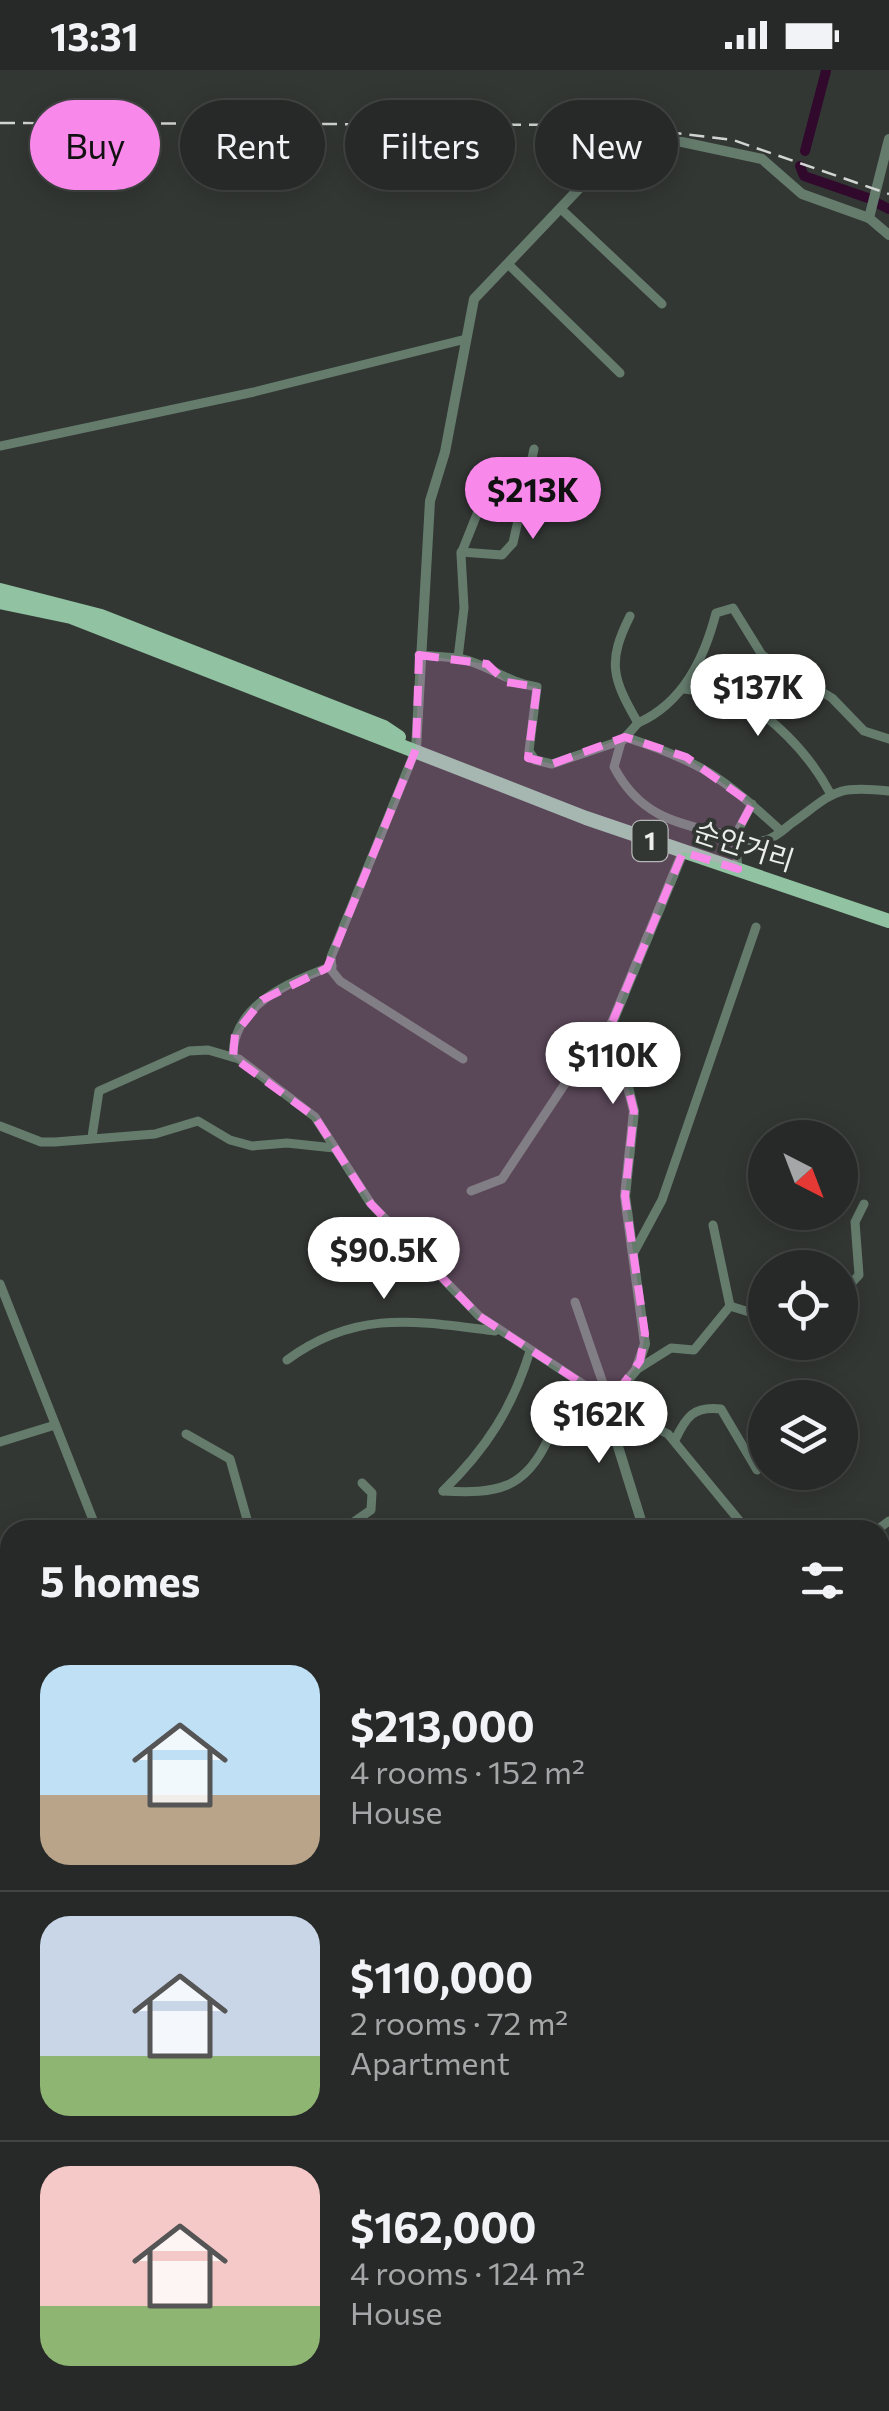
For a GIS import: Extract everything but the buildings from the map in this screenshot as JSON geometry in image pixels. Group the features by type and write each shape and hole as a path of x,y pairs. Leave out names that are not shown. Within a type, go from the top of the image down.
{"main road":[{"name":"순안거리","path":"0,590 102,616 384,727 416,749"},
{"name":"순안거리","path":"0,602 71,616 684,852 889,921"}],"street":[{"path":"464,1059 340,981 331,957 416,749 418,655 430,501 445,452 474,300 610,157 653,139 762,159 802,194 869,218 889,235"},
{"path":"869,218 889,140"},
{"path":"560,208 662,304"},
{"path":"508,264 620,373"},
{"path":"0,446 234,397 466,340"},
{"path":"462,552 502,555 513,543 534,449"},
{"path":"458,658 464,608 462,552 491,479"},
{"path":"889,739 864,731 832,698 762,655 733,608 716,613 708,643 684,689 659,714 638,723 624,738 614,767 626,792 643,808 676,824 743,841 769,840 830,793 848,786 889,791"},
{"path":"630,616 612,651 621,694 638,723"},
{"path":"418,655 487,664 506,682 537,687 529,751 534,760 552,764 624,738 686,757 718,775 781,831"},
{"path":"684,689 728,694 748,706 792,741 830,793"},
{"path":"738,869 735,836 752,804"},
{"path":"471,1191 502,1179 580,1061 612,1023 684,852"},
{"path":"634,1252 662,1200 756,927"},
{"path":"233,1057 235,1034 262,1000 277,989 332,966"},
{"path":"612,1023 614,1044 634,1111 626,1178 645,1334 636,1370"},
{"path":"92,1136 100,1091 150,1071 176,1054 208,1050 233,1057 307,1108 378,1212 498,1332 592,1390 612,1395"},
{"path":"0,1126 41,1142 156,1134 191,1120 252,1146 288,1143 334,1148"},
{"path":"857,1250 855,1222 864,1204"},
{"path":"713,1225 730,1306"},
{"path":"0,1284 93,1520"},
{"path":"575,1302 612,1395 610,1424 617,1456 640,1520"},
{"path":"730,1306 748,1312"},
{"path":"612,1395 636,1370 671,1348 694,1350 730,1306"},
{"path":"287,1360 313,1341 397,1318 498,1332"},
{"path":"530,1352 515,1399 500,1426 443,1490 490,1494 515,1482 540,1457 550,1436 610,1424"},
{"path":"614,1408 640,1418 675,1440 739,1520"},
{"path":"675,1440 695,1410 721,1409 748,1455"},
{"path":"0,1442 55,1425"},
{"path":"186,1434 230,1459 247,1520"},
{"path":"356,1520 371,1510 372,1493 362,1484"}],"highlighted area":[{"path":"419,655 487,664 506,682 537,687 528,758 552,764 625,737 686,757 752,804 735,836 738,869 683,852 612,1023 634,1111 625,1196 645,1334 640,1361 616,1394 592,1390 479,1316 371,1204 315,1117 233,1057 235,1034 262,1000 327,968 416,749"}],"waterway":[{"path":"805,151 826,71"},
{"path":"800,166 804,176 868,198"},
{"path":"877,203 889,209"}],"railway":[{"path":"0,123 608,125 733,140 889,194"}]}
